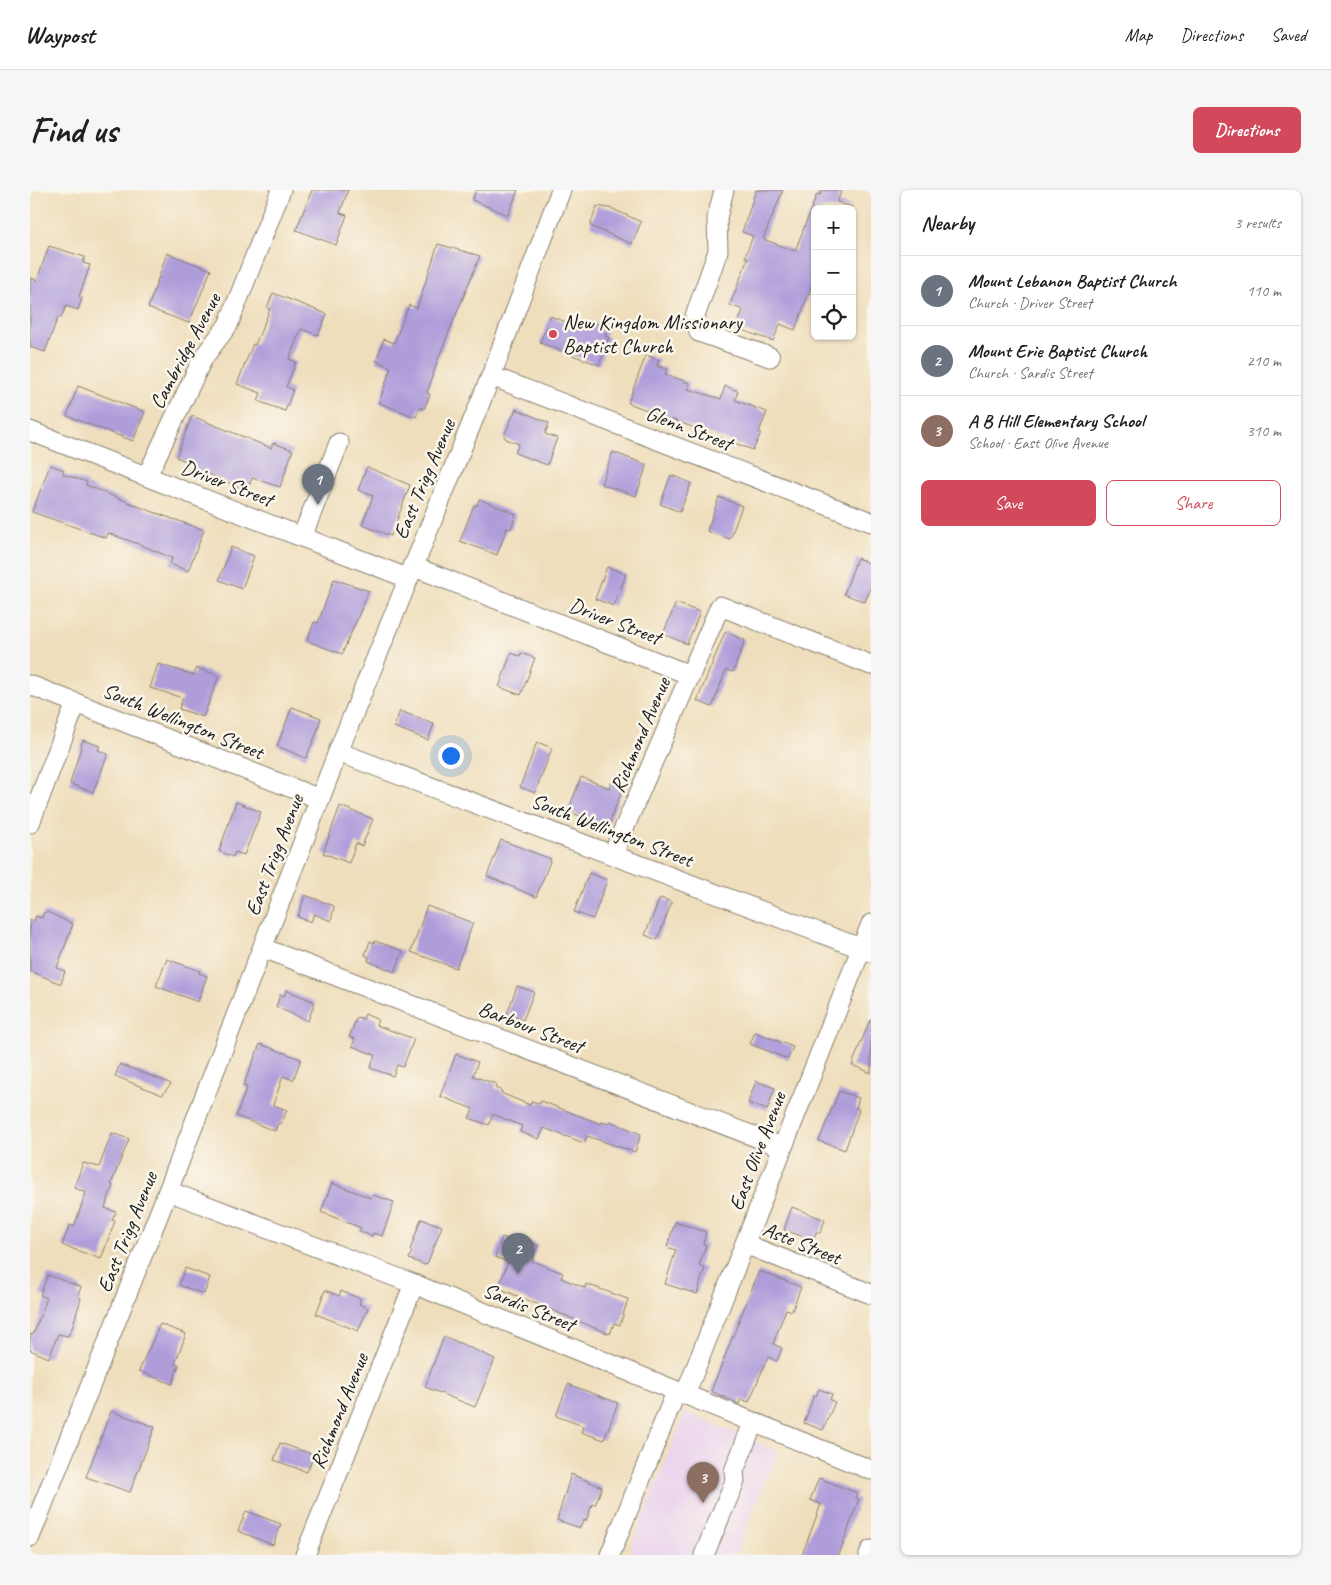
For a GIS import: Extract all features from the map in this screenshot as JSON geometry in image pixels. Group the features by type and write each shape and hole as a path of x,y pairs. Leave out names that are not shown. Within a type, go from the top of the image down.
{"street":[{"name":"Cambridge Avenue","path":"147,476 203,358 228,325 280,190"},
{"name":"East Trigg Avenue","path":"30,1537 168,1191 338,752 491,376 561,190"},
{"path":"724,190 717,218 718,251 695,316 699,332 770,357"},
{"name":"Glenn Street","path":"491,376 871,522"},
{"name":"Driver Street","path":"30,431 302,537 410,572 690,675"},
{"path":"302,537 338,443"},
{"name":"Richmond Avenue","path":"614,854 720,606 871,665"},
{"name":"South Wellington Street","path":"30,685 320,799"},
{"path":"30,821 76,703"},
{"name":"South Wellington Street","path":"338,752 866,950"},
{"name":"East Olive Avenue","path":"610,1555 745,1244 782,1147 866,950 871,924"},
{"name":"Barbour Street","path":"263,948 782,1147"},
{"name":"Sardis Street","path":"168,1191 414,1284 680,1394 871,1470"},
{"name":"Aste Street","path":"745,1244 871,1294"},
{"name":"Richmond Avenue","path":"305,1555 414,1284"},
{"path":"704,1555 735,1481 734,1471 753,1423"},
{"path":"869,1555 871,1550"}],"shaded area":[{"path":"685,1412 778,1451 735,1555 628,1555"}],"building":[{"path":"312,190 348,190 340,213 347,215 336,245 296,230"},
{"path":"476,190 518,190 508,215 472,200"},
{"path":"756,190 783,190 763,239 795,251 811,210 811,288 795,330 780,324 773,341 736,328 743,310 730,305 748,258 745,257 753,236 742,232"},
{"path":"822,190 842,190 837,202 846,205 813,205 817,194 820,195"},
{"path":"597,206 613,209 641,222 632,244 590,226"},
{"path":"438,244 480,256 438,359 427,393 430,394 424,409 420,407 416,417 379,403 391,367 376,361 384,339 394,343 409,305 417,308"},
{"path":"49,246 85,257 83,263 90,265 79,297 82,298 78,310 66,306 61,318 58,317 45,352 30,347 30,278 37,280"},
{"path":"167,253 211,270 189,323 148,308"},
{"path":"273,293 327,314 318,335 301,329 289,359 296,362 286,387 293,390 285,411 258,401 261,393 237,384 270,309 267,308"},
{"path":"550,316 585,329 588,321 608,328 605,336 609,337 599,365 540,343"},
{"path":"646,355 659,360 657,366 667,369 665,374 690,383 688,389 721,399 725,386 738,391 735,400 767,412 759,432 761,433 753,450 671,419 670,422 657,417 658,414 628,403"},
{"path":"78,386 145,412 133,441 67,416"},
{"path":"516,409 549,423 545,434 557,438 547,465 515,453 519,444 506,439 504,436"},
{"path":"192,416 271,448 273,443 293,450 280,487 252,478 250,484 243,482 241,488 193,468 191,463 176,457"},
{"path":"613,452 647,465 636,496 601,484"},
{"path":"50,465 64,470 63,474 87,482 86,485 204,530 188,571 170,564 172,558 141,545 108,533 106,538 32,512"},
{"path":"367,467 410,485 391,536 362,525 373,496 358,490"},
{"path":"671,475 691,483 680,512 660,504"},
{"path":"719,497 742,506 730,539 707,531"},
{"path":"479,499 516,514 511,529 507,528 497,555 460,541 474,505 477,506"},
{"path":"231,547 254,556 242,589 219,580"},
{"path":"857,558 871,564 871,587 865,602 844,594"},
{"path":"607,567 626,574 614,606 595,599"},
{"path":"334,579 369,591 342,654 307,641 314,622 318,623"},
{"path":"676,603 700,612 687,644 663,634"},
{"path":"725,632 745,640 733,672 726,670 712,707 697,701"},
{"path":"511,653 520,656 521,653 535,658 521,695 499,687"},
{"path":"158,664 194,675 197,668 219,676 203,717 179,709 183,698 150,688"},
{"path":"292,707 321,718 306,758 277,746"},
{"path":"400,711 434,724 428,740 394,727"},
{"path":"83,740 100,746 98,750 108,754 93,792 70,784"},
{"path":"537,742 552,748 535,793 520,787"},
{"path":"581,777 609,788 611,783 623,788 607,828 568,811"},
{"path":"236,802 261,812 244,855 235,852 233,857 219,851"},
{"path":"340,806 373,819 362,846 356,843 349,863 323,853"},
{"path":"501,840 551,859 536,897 487,876"},
{"path":"589,873 607,880 593,919 574,912"},
{"path":"305,895 334,906 331,921 314,914 311,922 298,917"},
{"path":"660,898 672,902 657,940 645,935"},
{"path":"427,906 473,923 456,968 411,952"},
{"path":"47,912 73,924 57,968 65,971 61,984 30,971 30,920 34,921 36,916 42,918 43,913"},
{"path":"370,941 403,951 395,972 368,961 369,957 365,955"},
{"path":"167,959 200,971 199,973 207,976 198,1002 156,986"},
{"path":"517,986 534,992 523,1020 507,1014"},
{"path":"286,990 315,1002 308,1021 276,1007 280,995 284,996"},
{"path":"365,1014 378,1020 376,1025 414,1039 403,1067 397,1065 393,1076 370,1068 375,1055 352,1046 355,1039 349,1037 357,1017 363,1019"},
{"path":"871,1020 871,1073 852,1065"},
{"path":"755,1032 793,1047 788,1059 750,1044"},
{"path":"260,1044 301,1059 293,1080 283,1076 273,1105 287,1110 281,1124 278,1123 275,1131 236,1116 247,1087 243,1086"},
{"path":"456,1054 478,1062 473,1076 496,1084 495,1088 502,1091 501,1093 530,1105 532,1101 540,1104 541,1101 601,1124 602,1122 609,1124 610,1121 641,1134 635,1152 587,1136 584,1143 544,1128 539,1139 520,1132 522,1126 493,1114 489,1125 469,1118 473,1109 440,1096"},
{"path":"120,1064 171,1084 162,1095 115,1076"},
{"path":"756,1081 775,1088 767,1110 748,1103"},
{"path":"839,1091 859,1098 856,1108 859,1110 845,1150 819,1141"},
{"path":"112,1133 129,1139 111,1184 113,1185 105,1208 116,1212 112,1220 115,1221 101,1259 62,1245 70,1225 74,1227 86,1192 74,1188 83,1163 99,1167"},
{"path":"332,1183 371,1198 373,1195 394,1202 382,1236 373,1233 372,1236 359,1231 361,1228 321,1212"},
{"path":"792,1207 825,1220 820,1233 816,1232 813,1240 784,1230"},
{"path":"421,1219 442,1226 428,1262 425,1265 409,1259 412,1251 410,1250"},
{"path":"675,1222 706,1232 703,1244 706,1245 699,1266 705,1268 697,1294 665,1284 676,1250 667,1247"},
{"path":"502,1237 516,1242 518,1238 538,1245 532,1261 563,1273 561,1278 585,1288 586,1284 628,1299 620,1325 614,1323 610,1334 498,1288 508,1262 495,1257"},
{"path":"185,1268 210,1277 204,1294 179,1285"},
{"path":"759,1271 801,1287 792,1311 786,1309 773,1344 782,1348 777,1361 768,1357 749,1402 741,1399 739,1404 711,1391"},
{"path":"48,1275 81,1287 78,1295 81,1299 72,1328 68,1336 58,1334 49,1358 30,1350 30,1334 33,1335 47,1298 40,1295"},
{"path":"325,1290 339,1296 341,1291 361,1299 359,1304 368,1308 358,1331 316,1314"},
{"path":"160,1324 186,1334 175,1364 179,1365 172,1384 139,1371"},
{"path":"444,1336 495,1359 475,1407 425,1387"},
{"path":"568,1384 618,1403 604,1440 581,1432 583,1426 556,1416"},
{"path":"819,1389 832,1394 830,1400 835,1402 823,1430 804,1423 814,1395 816,1396"},
{"path":"111,1411 155,1427 130,1492 86,1477"},
{"path":"280,1443 314,1455 307,1472 274,1460"},
{"path":"571,1474 602,1487 595,1505 592,1504 586,1521 584,1520 580,1528 557,1520"},
{"path":"819,1478 857,1493 855,1498 859,1499 839,1555 802,1555 821,1504 810,1500"},
{"path":"246,1511 281,1524 273,1545 238,1531"}],"place":[{"name":"New Kingdom Missionary Baptist Church","path":"553,334"},
{"name":"Mount Lebanon Baptist Church","path":"318,505"},
{"name":"Mount Erie Baptist Church","path":"518,1274"},
{"name":"A B Hill Elementary School","path":"703,1503"}]}
